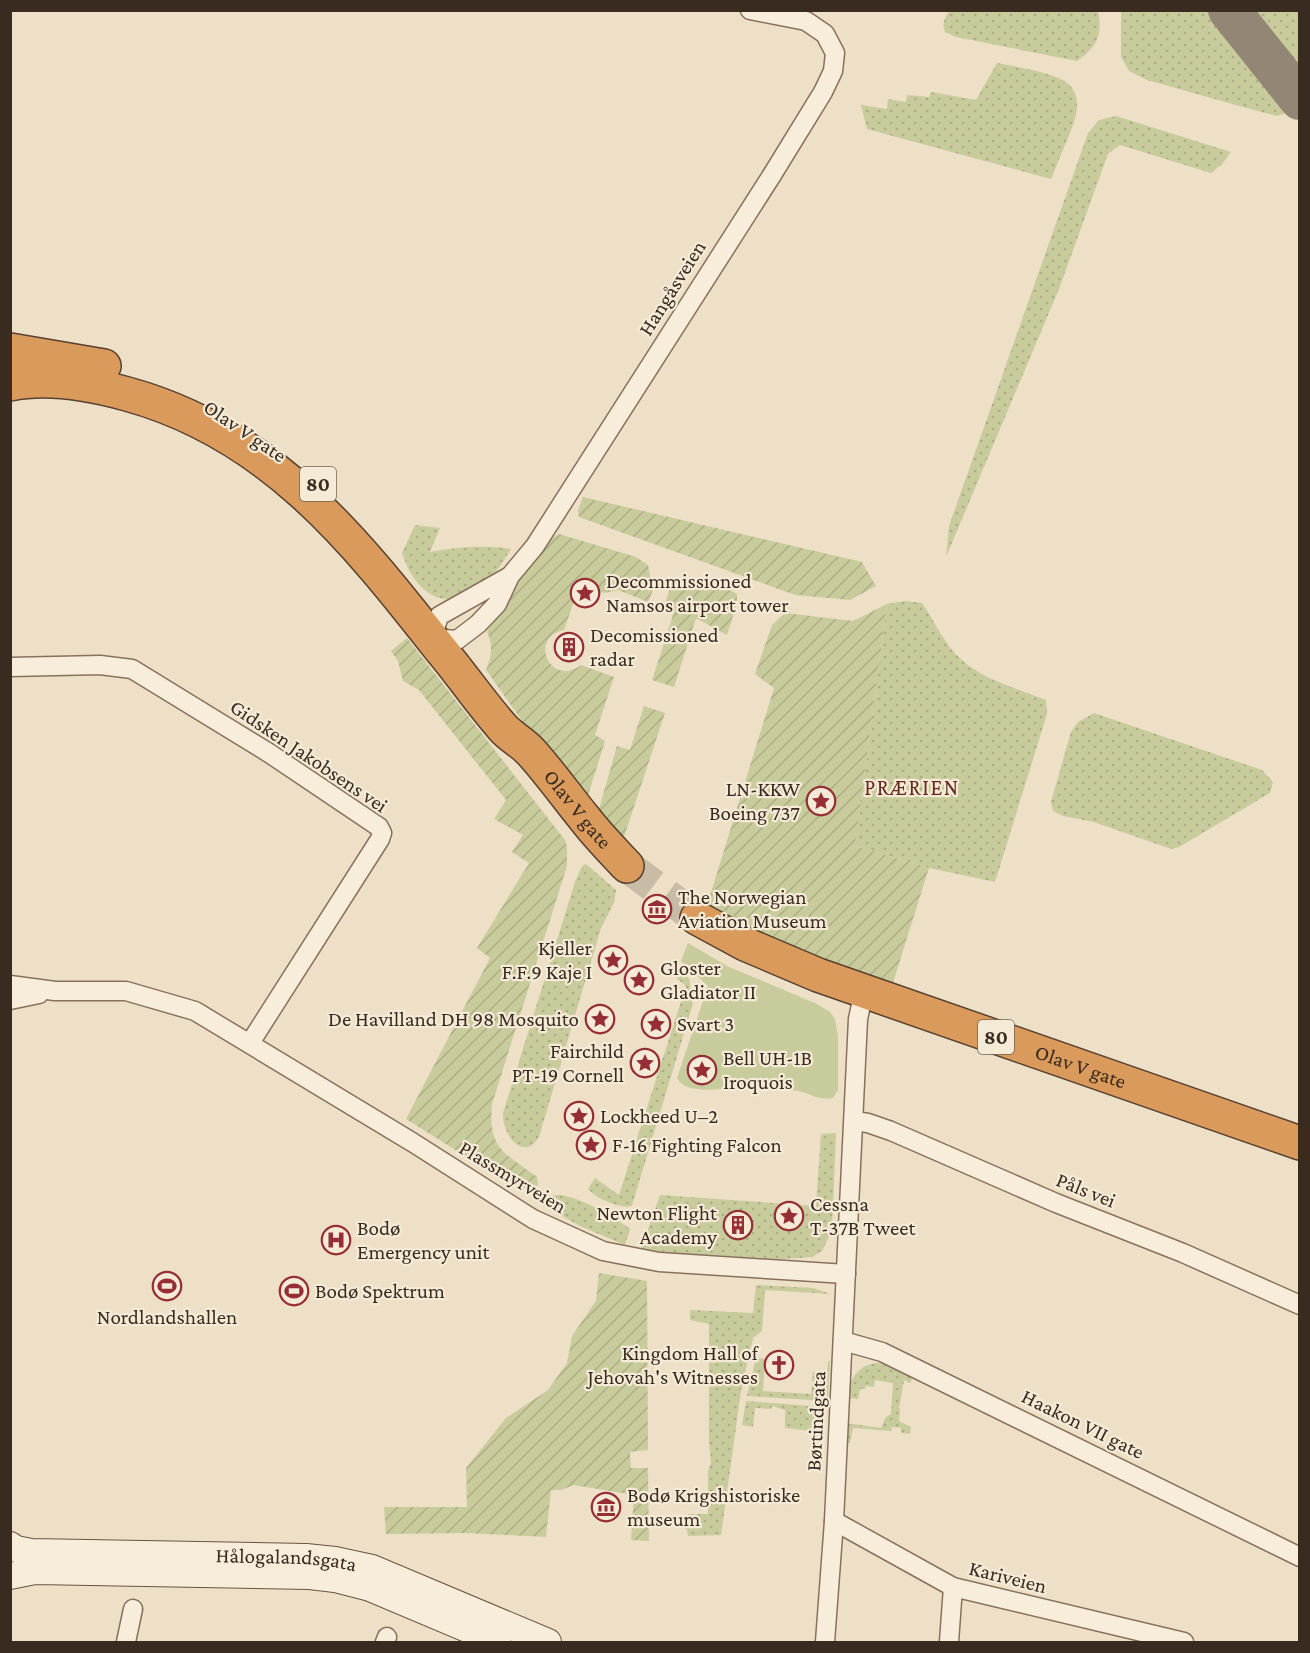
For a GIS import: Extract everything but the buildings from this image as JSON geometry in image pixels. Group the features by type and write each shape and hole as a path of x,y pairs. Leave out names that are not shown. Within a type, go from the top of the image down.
{"highway":[{"name":"Olav V gate","path":"10,350 119,369 151,379 192,397 230,418 290,461 346,509 398,563 443,631 516,721 530,750 587,822 627,866"},
{"name":"Olav V gate","path":"10,384 41,381 67,382 109,389 185,413 235,440 281,472 316,504 360,551 443,631"},
{"name":"Olav V gate","path":"697,918 783,961 1299,1143"}],"street":[{"name":"Hangåsveien","path":"510,576 534,546 823,93 833,71 835,53 825,34 806,21 750,10"},
{"path":"443,631 478,624 497,604 510,576"},
{"path":"443,631 510,576"},
{"name":"Gidsken Jakobsens vei","path":"10,667 100,665 132,669 269,753 379,827 382,833 380,839 250,1043"},
{"name":"Plassmyrveien","path":"10,985 56,991 126,991 195,1011 412,1142 533,1219 603,1251 659,1262 846,1274"},
{"name":"Plassmyrveien","path":"10,1000 56,991"},
{"path":"846,1274 858,1019 864,991"},
{"name":"Påls vei","path":"854,1121 891,1131 1056,1203 1183,1253 1299,1305"},
{"name":"Børtindgata","path":"825,1642 834,1521 846,1274"},
{"name":"Haakon VII gate","path":"843,1341 882,1352 1299,1557"},
{"name":"Kariveien","path":"834,1521 953,1587 1184,1642"},
{"name":"Hålogalandsgata","path":"10,1545 16,1549 31,1552 295,1556 335,1560 384,1573 548,1642"},
{"name":"Hålogalandsgata","path":"10,1576 35,1571 310,1576 370,1588 498,1642"},
{"path":"949,1642 953,1587"},
{"path":"126,1642 133,1609"}],"green space":[{"path":"951,10 1098,11 1100,27 1094,45 1077,61 956,37 945,32 944,29 944,20"},
{"path":"1121,11 1210,11 1220,29 1289,112 1277,116 1147,80 1129,71 1121,57"},
{"path":"1247,11 1299,11 1299,78 1248,13"},
{"path":"997,63 1056,77 1067,83 1073,90 1076,98 1076,116 1051,179 867,129 861,105 887,109 888,99 906,102 907,95 929,97 931,92 976,100"},
{"path":"1116,116 1231,152 1211,173 1120,145 1108,154 1059,289 946,557 949,526 1088,133 1099,120"},
{"path":"583,497 862,562 876,586 850,600 795,595 579,517 578,510"},
{"path":"415,525 440,528 430,552 470,547 511,549 493,575 478,589 465,596 441,599 422,587 407,566 402,553"},
{"path":"559,534 636,557 648,565 653,590 648,602 618,590 604,593 580,584 564,630 553,635 547,642 545,651 547,659 560,670 570,670 581,665 614,677 595,735 605,741 584,808 486,670 491,650 487,631 544,542"},
{"path":"694,578 725,587 737,594 737,603 727,635 696,618 674,687 652,680 674,612 664,607 671,585"},
{"path":"905,601 922,603 950,647 971,667 1002,683 1046,700 1047,714 995,882 929,868 855,846 887,604"},
{"path":"887,604 855,846 929,868 891,989 700,909 704,896 709,899 774,688 755,674 772,625 785,613 853,621"},
{"path":"407,638 565,840 567,847 567,866 492,1104 491,1119 496,1141 507,1155 537,1177 538,1185 530,1191 503,1180 406,1119 490,958 477,948 529,863 512,852 523,835 494,819 506,800 419,690 403,681 398,661 391,651"},
{"path":"644,706 665,713 622,843 597,816 617,746 630,750"},
{"path":"1094,713 1262,770 1273,782 1270,793 1179,847 1171,849 1094,822 1063,816 1053,811 1051,802 1071,732 1078,722"},
{"path":"586,864 616,890 614,903 601,928 539,1137 533,1144 526,1147 520,1146 510,1137 503,1113 575,882 582,866"},
{"path":"688,943 727,966 817,1004 830,1012 835,1019 838,1036 838,1090 833,1098 819,1098 798,1091 779,1089 747,1087 698,1089 682,1084 677,1078 708,986 681,961"},
{"path":"679,968 690,980 692,1007 632,1206 614,1204 588,1189 595,1178 619,1195 686,986 675,977"},
{"path":"836,1133 832,1230 822,1251 812,1257 784,1259 640,1252 660,1195 816,1206 821,1134"},
{"path":"559,1195 577,1199 596,1208 630,1229 625,1245 580,1226 537,1202 539,1196"},
{"path":"599,1273 647,1281 648,1450 630,1452 631,1468 648,1468 649,1541 631,1540 634,1495 574,1485 561,1490 551,1490 546,1537 466,1533 386,1534 384,1507 467,1507 466,1468 506,1418 548,1390 567,1363 572,1336 596,1301"},
{"path":"756,1285 813,1288 831,1294 765,1290 762,1331 753,1338 741,1391 721,1535 688,1536 684,1524 688,1523 688,1514 708,1514 708,1471 711,1462 709,1324 690,1320 690,1310 753,1313"},
{"path":"756,1358 765,1359 763,1391 811,1394 813,1372 827,1373 828,1361 830,1361 828,1401 747,1396"},
{"path":"877,1363 914,1376 910,1383 904,1380 899,1408 899,1421 911,1427 910,1434 901,1433 901,1428 892,1427 891,1431 853,1428 850,1443 847,1444 846,1423 881,1428 885,1418 891,1414 893,1383 875,1380 874,1387 866,1386 865,1389 860,1389 858,1399 848,1398 855,1374 870,1364"},
{"path":"746,1401 825,1407 822,1431 785,1428 785,1410 772,1406 771,1409 755,1408 753,1427 742,1425"}],"taxiway":[{"path":"1229,10 1300,99"}],"tunnel":[{"path":"627,866 697,918"}],"place":[{"name":"Decommissioned Namsos airport tower","path":"585,593"},
{"name":"Decomissioned radar","path":"569,647"},
{"name":"LN-KKW Boeing 737","path":"821,801"},
{"name":"The Norwegian Aviation Museum","path":"657,909"},
{"name":"Kjeller F.F.9 Kaje I","path":"613,960"},
{"name":"Gloster Gladiator II","path":"639,980"},
{"name":"De Havilland DH 98 Mosquito","path":"600,1019"},
{"name":"Svart 3","path":"656,1024"},
{"name":"Fairchild PT-19 Cornell","path":"645,1063"},
{"name":"Bell UH-1B Iroquois","path":"702,1070"},
{"name":"Lockheed U–2","path":"579,1116"},
{"name":"F-16 Fighting Falcon","path":"591,1145"},
{"name":"Cessna T-37B Tweet","path":"789,1216"},
{"name":"Newton Flight Academy","path":"738,1225"},
{"name":"Bodø Emergency unit","path":"336,1240"},
{"name":"Nordlandshallen","path":"167,1286"},
{"name":"Bodø Spektrum","path":"294,1291"},
{"name":"Kingdom Hall of Jehovah's Witnesses","path":"779,1365"},
{"name":"Bodø Krigshistoriske museum","path":"606,1507"}],"district":[{"name":"PRÆRIEN","path":"912,787"}]}
